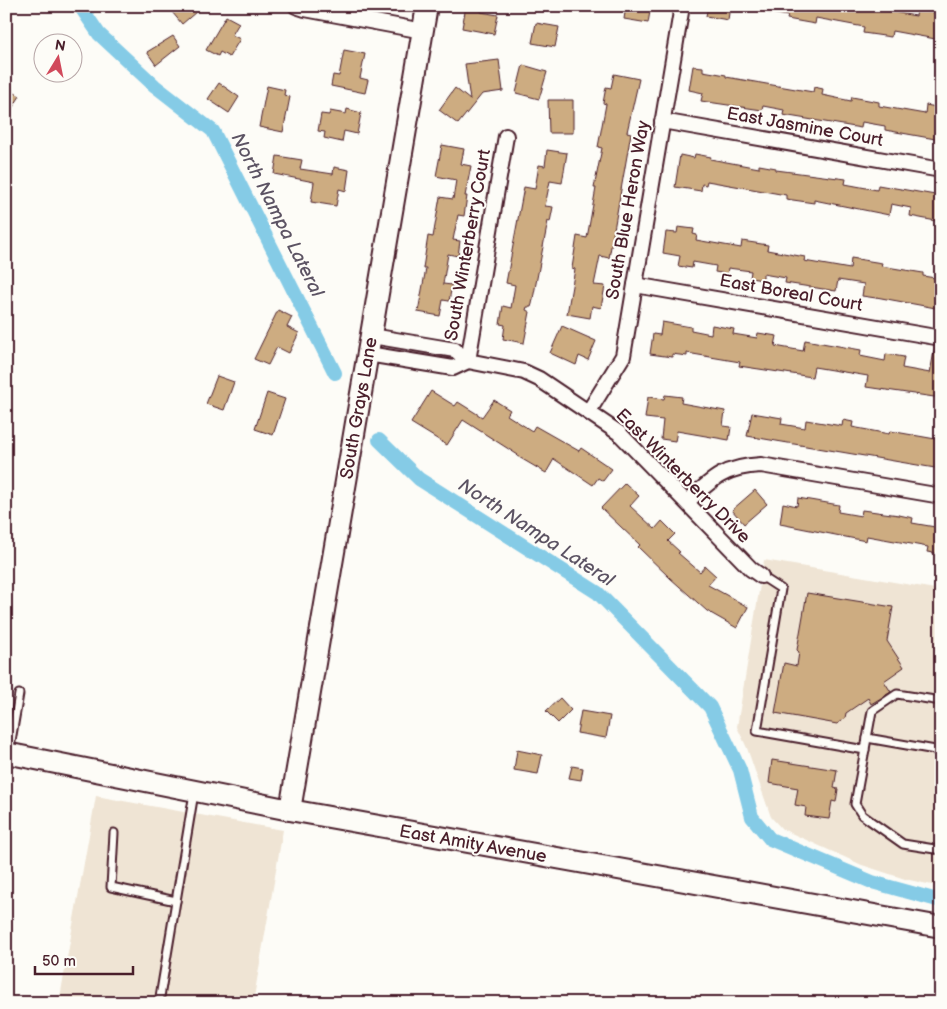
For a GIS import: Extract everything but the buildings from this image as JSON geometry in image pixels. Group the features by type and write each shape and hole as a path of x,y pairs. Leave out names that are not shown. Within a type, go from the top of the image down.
{"main road":[{"name":"South Grays Lane","path":"290,810 427,6"},
{"name":"East Amity Avenue","path":"8,753 290,810 941,927"}],"street":[{"path":"296,6 423,31"},
{"name":"South Blue Heron Way","path":"589,411 623,356 682,6"},
{"name":"East Jasmine Court","path":"662,121 941,170"},
{"name":"South Winterberry Court","path":"468,361 506,136"},
{"name":"East Boreal Court","path":"635,285 941,338"},
{"name":"East Winterberry Drive","path":"370,345 453,368 468,361 524,372 539,379 619,433 751,569 761,576"},
{"path":"687,502 708,482 724,472 742,466 761,466 941,496"}],"lane":[{"path":"761,576 781,589 757,731 865,750"},
{"path":"8,753 19,694"},
{"path":"941,701 897,694 872,711 856,804 862,816 903,844 941,850"},
{"path":"867,738 941,750"},
{"path":"159,1003 194,791"},
{"path":"114,834 111,887 176,901"}],"shaded area":[{"path":"764,560 941,590 941,887 905,879 862,865 782,829 771,817 747,748 737,727"},
{"path":"96,796 283,830 253,1003 59,1003"}],"waterway":[{"name":"North Nampa Lateral","path":"80,6 99,34 155,86 213,131 335,373"},
{"name":"North Nampa Lateral","path":"379,440 419,479 598,593 710,707 740,770 752,817 770,839 872,882 941,901"}]}
